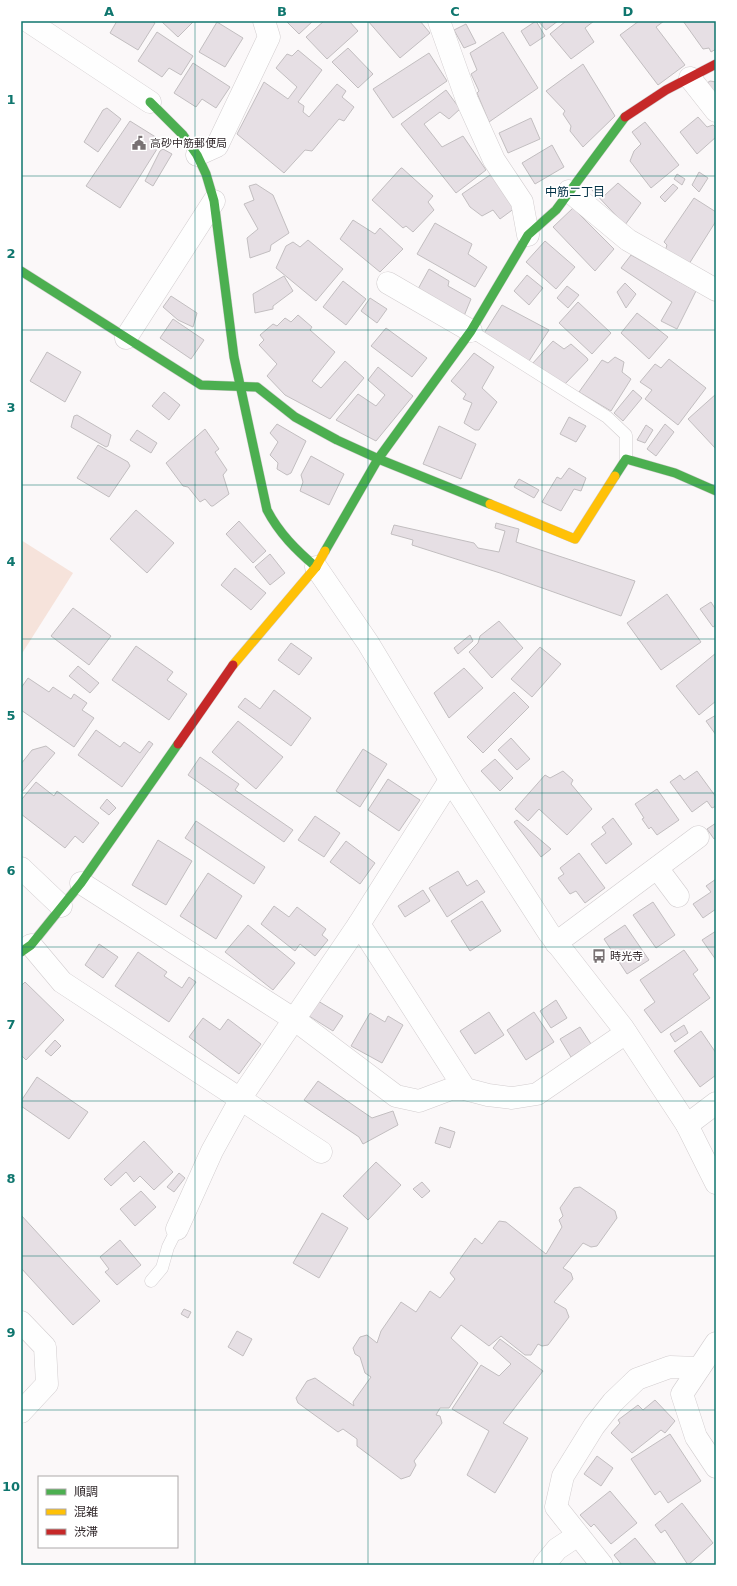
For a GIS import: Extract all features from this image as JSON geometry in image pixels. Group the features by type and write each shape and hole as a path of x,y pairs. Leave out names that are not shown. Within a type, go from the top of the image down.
{"street":[{"path":"28,21 150,102 183,135 197,155 206,174 214,201 234,357 267,510 274,525 287,542 316,567 368,643 450,780 556,943 626,1033 687,1125 716,1183"},
{"path":"197,155 217,146 269,37 264,21"},
{"path":"439,21 470,106 494,160 522,202 528,234"},
{"path":"321,1152 62,982 26,948 81,883 238,658 316,567 378,459 471,331 528,234 556,210 622,119 666,90 716,64"},
{"path":"690,78 716,111"},
{"path":"569,191 628,240 716,290"},
{"path":"126,338 214,201"},
{"path":"21,271 200,385 257,387 304,424 343,444 575,539 626,459 675,473 716,491"},
{"path":"388,283 471,331"},
{"path":"177,1229 212,1151 241,1099 359,924 450,780"},
{"path":"556,943 698,837"},
{"path":"21,868 61,906"},
{"path":"657,868 678,896"},
{"path":"81,883 295,1020 396,1096 419,1101 451,1089 465,1089 488,1095 512,1098 537,1094 626,1033"},
{"path":"359,924 465,1089"},
{"path":"687,1125 716,1103"},
{"path":"21,1322 45,1347 48,1384 21,1412"},
{"path":"716,1343 682,1394 696,1437 716,1467"},
{"path":"602,1565 556,1507 563,1476 594,1426 612,1402 637,1379 670,1367 699,1368"},
{"path":"544,1565 557,1549 578,1534"}],"lane":[{"path":"471,331 607,417 626,435 626,459"},
{"path":"151,1281 162,1268 168,1247 177,1229"}],"shaded area":[{"path":"21,540 73,573 21,655"}],"building":[{"path":"117,21 152,21 155,23 138,50 110,33"},
{"path":"161,21 194,21 178,37"},
{"path":"286,21 313,21 299,34"},
{"path":"324,21 349,21 358,31 327,59 306,37"},
{"path":"368,21 420,21 430,33 400,58"},
{"path":"536,21 545,36 530,46 521,31"},
{"path":"538,21 558,21 546,30"},
{"path":"566,21 594,21 585,28 594,42 571,59 550,34"},
{"path":"639,21 664,21 656,27 685,65 658,85 620,35"},
{"path":"683,21 716,21 716,49 711,52 709,48 703,49"},
{"path":"217,22 243,38 225,67 199,52"},
{"path":"466,24 476,43 464,48 454,30"},
{"path":"157,32 193,56 181,75 169,68 162,77 138,61"},
{"path":"503,32 538,88 489,122 477,93 479,91 471,74 477,70 470,53"},
{"path":"348,48 373,74 358,88 332,62"},
{"path":"298,50 322,70 298,102 304,106 303,112 309,117 337,84 346,91 342,97 354,107 344,121 339,119 312,151 305,150 284,173 237,134 264,82 288,99 297,87 276,68 287,54 292,56"},
{"path":"429,53 447,81 393,118 373,89"},
{"path":"193,63 230,87 216,108 202,99 196,107 174,93"},
{"path":"583,64 615,116 583,147 570,131 571,126 563,114 565,111 546,91"},
{"path":"710,81 716,82 716,98 704,85"},
{"path":"446,90 460,109 449,119 440,112 424,124 442,147 463,136 486,170 456,193 401,124"},
{"path":"107,108 121,119 98,152 84,142 103,110"},
{"path":"698,117 707,127 713,125 716,128 716,137 697,154 680,132"},
{"path":"531,118 540,139 508,153 499,133"},
{"path":"130,121 162,141 120,208 86,186"},
{"path":"645,122 679,165 651,188 630,161 634,151 641,144 632,132"},
{"path":"552,145 564,167 535,184 522,163"},
{"path":"163,149 172,154 153,186 145,181 160,151"},
{"path":"401,168 433,196 428,202 434,210 413,232 406,226 403,228 372,200"},
{"path":"699,172 708,178 699,192 692,185"},
{"path":"493,173 515,208 500,219 493,210 482,216 470,207 462,194"},
{"path":"677,174 685,179 682,185 674,179"},
{"path":"618,183 641,203 625,225 591,189 594,187 604,196"},
{"path":"256,184 273,195 289,233 271,245 270,251 250,258 247,238 258,229 244,204 254,200 249,186"},
{"path":"673,184 678,188 665,202 660,197"},
{"path":"694,198 716,212 716,221 689,264 665,251 667,245 664,242"},
{"path":"573,208 614,249 595,271 553,227"},
{"path":"353,220 375,234 380,228 403,249 380,272 340,239"},
{"path":"435,223 472,244 468,254 487,267 475,287 417,254"},
{"path":"308,240 343,269 316,301 276,268 286,246 293,242 300,247"},
{"path":"545,241 575,267 556,289 526,262"},
{"path":"631,255 696,291 677,329 661,321 672,302 621,268"},
{"path":"429,269 449,281 448,286 471,299 464,316 418,289"},
{"path":"527,275 543,288 529,305 514,291"},
{"path":"284,276 293,291 273,306 273,309 255,313 253,294"},
{"path":"343,281 366,299 346,325 323,307"},
{"path":"625,283 636,294 626,308 617,292"},
{"path":"567,286 579,295 568,308 557,298"},
{"path":"171,296 197,313 193,327 178,320 163,307"},
{"path":"370,298 387,309 377,323 361,311"},
{"path":"578,302 611,333 592,354 559,323"},
{"path":"502,305 549,330 529,361 483,335"},
{"path":"637,313 668,337 649,359 621,333"},
{"path":"298,315 312,327 310,330 335,352 312,381 321,388 345,361 364,378 330,419 285,395 267,376 277,364 259,345 264,340 260,335 273,324 277,326 285,318 291,322"},
{"path":"173,319 204,340 191,359 160,338"},
{"path":"386,328 427,358 412,377 371,346"},
{"path":"553,341 564,349 571,344 588,360 564,385 532,364"},
{"path":"47,352 81,372 65,402 30,381"},
{"path":"474,353 494,367 482,388 497,402 479,430 475,430 464,423 472,403 463,399 466,394 451,381"},
{"path":"615,357 624,362 622,372 631,379 611,411 579,392 602,360 608,363"},
{"path":"669,359 706,388 678,425 645,399 652,390 640,382 655,364 661,368"},
{"path":"378,367 413,396 376,441 336,420 358,394 376,406 385,395 368,380"},
{"path":"633,390 642,398 623,421 614,413"},
{"path":"164,392 180,405 169,420 152,406"},
{"path":"716,394 716,449 688,419"},
{"path":"77,415 111,435 108,446 106,447 71,427 74,416"},
{"path":"569,417 586,426 576,442 560,434"},
{"path":"277,424 306,441 291,473 287,475 277,469 278,463 270,455 278,442 270,433"},
{"path":"665,424 674,432 656,456 647,449"},
{"path":"646,425 653,430 645,443 637,440"},
{"path":"439,426 476,444 461,479 423,464"},
{"path":"205,429 219,449 215,452 227,470 223,475 229,494 213,506 211,506 205,499 200,502 188,487 183,486 166,463"},
{"path":"137,430 157,443 151,453 130,440"},
{"path":"98,445 128,462 130,466 109,497 77,478"},
{"path":"311,456 344,474 329,505 300,491 303,482 301,475"},
{"path":"569,468 586,478 581,491 574,489 561,511 542,502 557,477 561,479"},
{"path":"519,479 539,490 534,498 514,487"},
{"path":"136,510 174,543 147,573 110,539"},
{"path":"239,521 266,551 253,563 226,534"},
{"path":"496,523 519,529 516,542 635,581 621,616 500,573 412,545 413,540 391,534 394,525 474,543 478,548 499,552 505,531 495,528"},
{"path":"270,554 285,573 270,585 255,567"},
{"path":"235,568 266,593 251,610 221,585"},
{"path":"667,594 701,642 661,670 627,623"},
{"path":"711,602 716,610 716,625 713,627 700,609"},
{"path":"73,608 111,636 89,665 51,636"},
{"path":"499,621 523,648 492,678 469,652 478,643 480,636"},
{"path":"470,635 473,641 458,654 454,648"},
{"path":"291,643 312,658 299,675 278,660"},
{"path":"136,646 173,672 167,680 187,694 169,720 112,680"},
{"path":"540,647 561,664 532,697 511,679"},
{"path":"716,653 716,701 699,715 676,686"},
{"path":"78,666 99,683 90,693 69,676"},
{"path":"464,668 483,688 449,718 434,693"},
{"path":"28,678 49,692 53,687 71,699 74,694 87,703 82,710 94,718 74,747 21,710 21,688"},
{"path":"274,690 311,718 291,746 238,707 245,698 260,709"},
{"path":"514,692 529,707 483,753 467,737"},
{"path":"716,715 716,735 706,721"},
{"path":"238,721 283,757 256,789 212,752"},
{"path":"96,730 120,747 124,742 140,753 149,741 153,744 122,787 78,755"},
{"path":"511,738 530,759 517,770 498,750"},
{"path":"46,746 55,753 21,793 21,764 32,750"},
{"path":"363,749 387,764 360,807 336,791"},
{"path":"200,757 239,784 235,790 293,830 284,842 188,775"},
{"path":"495,759 513,778 500,791 481,771"},
{"path":"563,771 573,780 571,784 592,809 567,835 539,809 528,821 515,809 545,775 550,778"},
{"path":"697,771 716,797 716,806 712,808 707,801 692,812 670,782 680,775 684,780"},
{"path":"388,779 420,800 399,831 368,810"},
{"path":"36,782 54,796 57,791 99,823 83,843 75,836 65,848 21,814 21,798 22,799"},
{"path":"657,789 679,820 657,835 651,827 649,829 642,819 644,818 635,804"},
{"path":"107,799 116,808 109,815 100,808"},
{"path":"315,816 340,833 324,857 298,840"},
{"path":"613,818 632,844 606,864 591,844 606,833 602,827"},
{"path":"517,820 551,849 541,857 514,822"},
{"path":"196,821 265,867 254,884 185,838"},
{"path":"716,823 716,838 714,839 707,829"},
{"path":"158,840 192,861 166,905 132,885"},
{"path":"346,841 375,863 360,884 330,862"},
{"path":"579,853 605,888 585,903 576,891 570,894 558,878 564,874 560,868"},
{"path":"458,871 467,886 477,880 485,892 447,917 429,888"},
{"path":"208,873 242,896 216,939 180,916"},
{"path":"716,879 716,909 703,918 693,904 711,892 706,886"},
{"path":"423,890 430,901 405,917 398,906"},
{"path":"482,901 501,931 470,951 451,921"},
{"path":"653,902 675,935 656,948 633,915"},
{"path":"274,906 289,917 297,907 326,929 322,935 328,940 315,956 300,944 295,951 261,924"},
{"path":"248,925 295,963 273,990 225,952"},
{"path":"625,925 649,960 627,974 604,939"},
{"path":"716,931 716,960 702,940"},
{"path":"99,944 118,957 103,978 85,965"},
{"path":"684,950 698,970 693,974 710,998 661,1033 644,1010 655,1002 640,980"},
{"path":"138,952 167,972 164,976 182,988 189,977 196,982 169,1022 115,986"},
{"path":"25,982 64,1020 26,1060 21,1055 21,986"},
{"path":"556,1000 567,1018 551,1028 540,1011"},
{"path":"318,1001 343,1016 333,1031 309,1016"},
{"path":"489,1012 504,1035 475,1054 460,1031"},
{"path":"534,1012 554,1042 526,1060 507,1030"},
{"path":"370,1013 385,1022 388,1016 403,1025 382,1063 351,1046"},
{"path":"203,1018 220,1030 228,1019 261,1044 239,1074 189,1037"},
{"path":"684,1025 688,1033 675,1042 670,1034"},
{"path":"580,1027 591,1044 571,1057 560,1039"},
{"path":"701,1031 716,1053 716,1075 700,1087 674,1051"},
{"path":"55,1040 61,1046 51,1056 45,1051"},
{"path":"37,1077 88,1112 69,1139 21,1106 21,1101"},
{"path":"318,1081 372,1118 393,1111 398,1125 363,1144 359,1137 304,1100"},
{"path":"440,1127 455,1132 450,1148 435,1143"},
{"path":"144,1141 173,1172 154,1190 140,1176 134,1182 126,1172 111,1186 104,1179"},
{"path":"376,1162 401,1185 368,1220 343,1196"},
{"path":"179,1173 185,1178 174,1192 167,1187"},
{"path":"422,1182 430,1191 422,1198 413,1189"},
{"path":"580,1187 615,1211 617,1218 597,1246 591,1247 583,1243 563,1268 571,1273 573,1279 554,1302 566,1309 569,1317 548,1345 542,1346 538,1344 531,1355 525,1355 501,1336 489,1346 461,1325 451,1338 478,1363 449,1408 440,1408 436,1415 440,1416 442,1423 414,1461 416,1465 410,1476 401,1479 357,1446 357,1439 343,1429 338,1432 298,1403 296,1398 307,1381 315,1378 354,1406 353,1402 371,1377 365,1373 360,1357 355,1354 353,1348 360,1337 367,1335 377,1343 381,1331 401,1302 416,1312 430,1291 440,1298 455,1279 450,1273 475,1238 482,1244 499,1221 506,1222 546,1254 562,1227 559,1220 563,1216 560,1208 574,1188"},
{"path":"141,1191 156,1207 135,1226 120,1209"},
{"path":"322,1213 348,1228 319,1278 293,1263"},
{"path":"21,1215 100,1301 73,1325 21,1268"},
{"path":"120,1240 141,1265 117,1285 105,1272 109,1269 100,1257"},
{"path":"184,1309 191,1312 188,1318 181,1314"},
{"path":"237,1331 252,1339 243,1356 228,1347"},
{"path":"500,1339 543,1371 503,1423 528,1438 495,1493 467,1475 489,1431 452,1409 481,1365 499,1376 511,1364 493,1348"},
{"path":"655,1400 675,1421 665,1433 661,1430 632,1453 611,1433 620,1423 618,1420 638,1405 643,1410"},
{"path":"670,1434 701,1481 668,1503 660,1491 655,1495 631,1459"},
{"path":"597,1456 613,1468 601,1486 584,1474"},
{"path":"610,1491 637,1523 611,1544 594,1524 591,1527 580,1515"},
{"path":"682,1503 713,1543 688,1565 665,1530 661,1533 655,1525"},
{"path":"635,1538 657,1565 622,1565 614,1555"}],"traffic: fast":[{"path":"150,102 183,135 197,155 206,174 214,201 234,357 267,510 288,541 316,567"},
{"path":"325,551 378,459 471,331 528,235 556,210 625,117"},
{"path":"21,271 201,385 257,387 295,417 337,440 381,460 490,504"},
{"path":"615,476 626,459 675,473 716,491"},
{"path":"21,952 31,945 81,883 178,744"}],"traffic: slow":[{"path":"490,504 575,539 615,476"},
{"path":"233,665 316,567 325,551"}],"traffic: jam":[{"path":"625,117 666,90 716,64"},
{"path":"178,744 233,665"}],"place":[{"name":"高砂中筋郵便局","path":"139,143"},
{"name":"時光寺","path":"599,956"}],"district":[{"name":"中筋二丁目","path":"575,192"}]}
